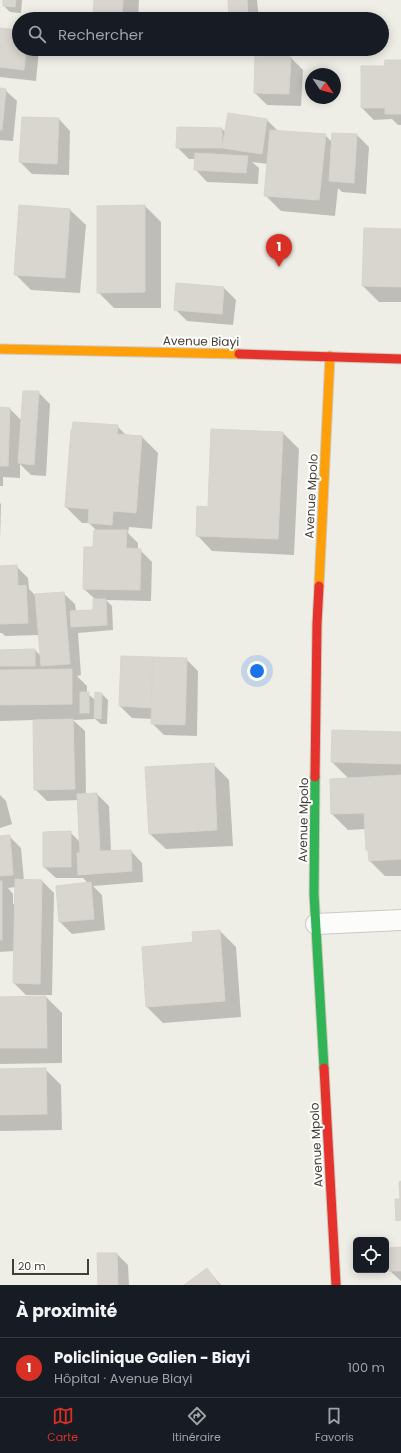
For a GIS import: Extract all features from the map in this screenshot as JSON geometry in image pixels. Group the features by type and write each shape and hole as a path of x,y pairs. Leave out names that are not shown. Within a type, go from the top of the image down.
{"street":[{"name":"Avenue Biayi","path":"0,349 330,356 401,360"},
{"name":"Avenue Mpolo","path":"330,356 317,624 314,894 336,1285"},
{"path":"316,924 401,920"}],"building":[{"path":"3,0 16,0 15,7 3,6"},
{"path":"94,0 123,0 122,12 93,12"},
{"path":"228,0 247,0 248,12 229,12"},
{"path":"0,28 12,29 12,56 25,56 24,70 0,67"},
{"path":"255,56 291,57 289,94 254,93"},
{"path":"385,60 401,60 401,114 385,114 385,108 361,108 361,66 384,66"},
{"path":"0,88 6,89 2,130 0,130"},
{"path":"228,113 267,119 262,154 222,148"},
{"path":"22,117 59,118 57,164 19,162"},
{"path":"177,127 222,128 222,148 176,148"},
{"path":"270,130 326,134 319,200 264,196"},
{"path":"332,133 357,134 354,183 329,181"},
{"path":"195,153 248,156 246,173 194,170"},
{"path":"19,205 70,209 65,278 14,275"},
{"path":"145,205 145,292 97,293 97,206"},
{"path":"364,228 401,229 401,287 362,286"},
{"path":"176,283 224,287 222,314 174,310"},
{"path":"23,391 39,391 34,465 18,463"},
{"path":"0,407 10,408 8,466 0,466"},
{"path":"73,422 118,425 117,434 142,436 136,513 113,511 112,525 88,523 89,509 65,507 71,430"},
{"path":"211,429 283,432 278,539 196,536 197,506 208,507"},
{"path":"94,530 127,530 126,548 141,549 140,590 83,589 84,547 93,547"},
{"path":"17,565 18,586 26,585 28,623 0,624 0,566"},
{"path":"64,592 70,664 41,666 35,594"},
{"path":"93,599 106,599 107,625 71,627 70,611 93,610"},
{"path":"35,649 35,666 0,666 0,650"},
{"path":"121,656 153,657 151,708 119,706"},
{"path":"153,657 187,658 185,725 151,724"},
{"path":"72,669 72,704 0,705 0,670"},
{"path":"80,692 89,692 89,713 80,713"},
{"path":"95,692 102,693 101,719 94,718"},
{"path":"73,719 75,789 34,790 33,720"},
{"path":"332,730 401,732 401,764 331,762"},
{"path":"214,763 217,830 149,834 145,767"},
{"path":"401,775 401,859 369,861 368,850 366,850 364,813 331,814 330,779"},
{"path":"97,793 100,851 131,850 132,871 78,875 77,853 80,853 77,794"},
{"path":"71,831 71,867 43,867 43,832"},
{"path":"10,835 13,875 0,876 0,836"},
{"path":"15,879 42,880 40,984 13,983"},
{"path":"0,881 2,881 2,940 0,940"},
{"path":"91,882 94,919 59,922 56,886"},
{"path":"220,930 225,1001 146,1007 142,947 193,942 192,932"},
{"path":"46,996 47,1048 0,1048 0,997"},
{"path":"46,1068 47,1114 0,1115 0,1069"},
{"path":"401,1181 401,1220 396,1221 395,1199 400,1199 399,1182"},
{"path":"401,1247 401,1271 389,1271 389,1248"},
{"path":"97,1253 117,1253 118,1285 98,1285"},
{"path":"207,1268 219,1285 184,1285"}],"traffic: fast":[{"path":"315,777 314,894 324,1068"}],"traffic: slow":[{"path":"0,349 239,354"},
{"path":"319,586 330,356"}],"traffic: jam":[{"path":"239,354 401,359"},
{"path":"315,777 317,624 319,586"},
{"path":"324,1068 336,1285"}],"place":[{"name":"Policlinique Galien - Biayi","path":"279,267"}]}
